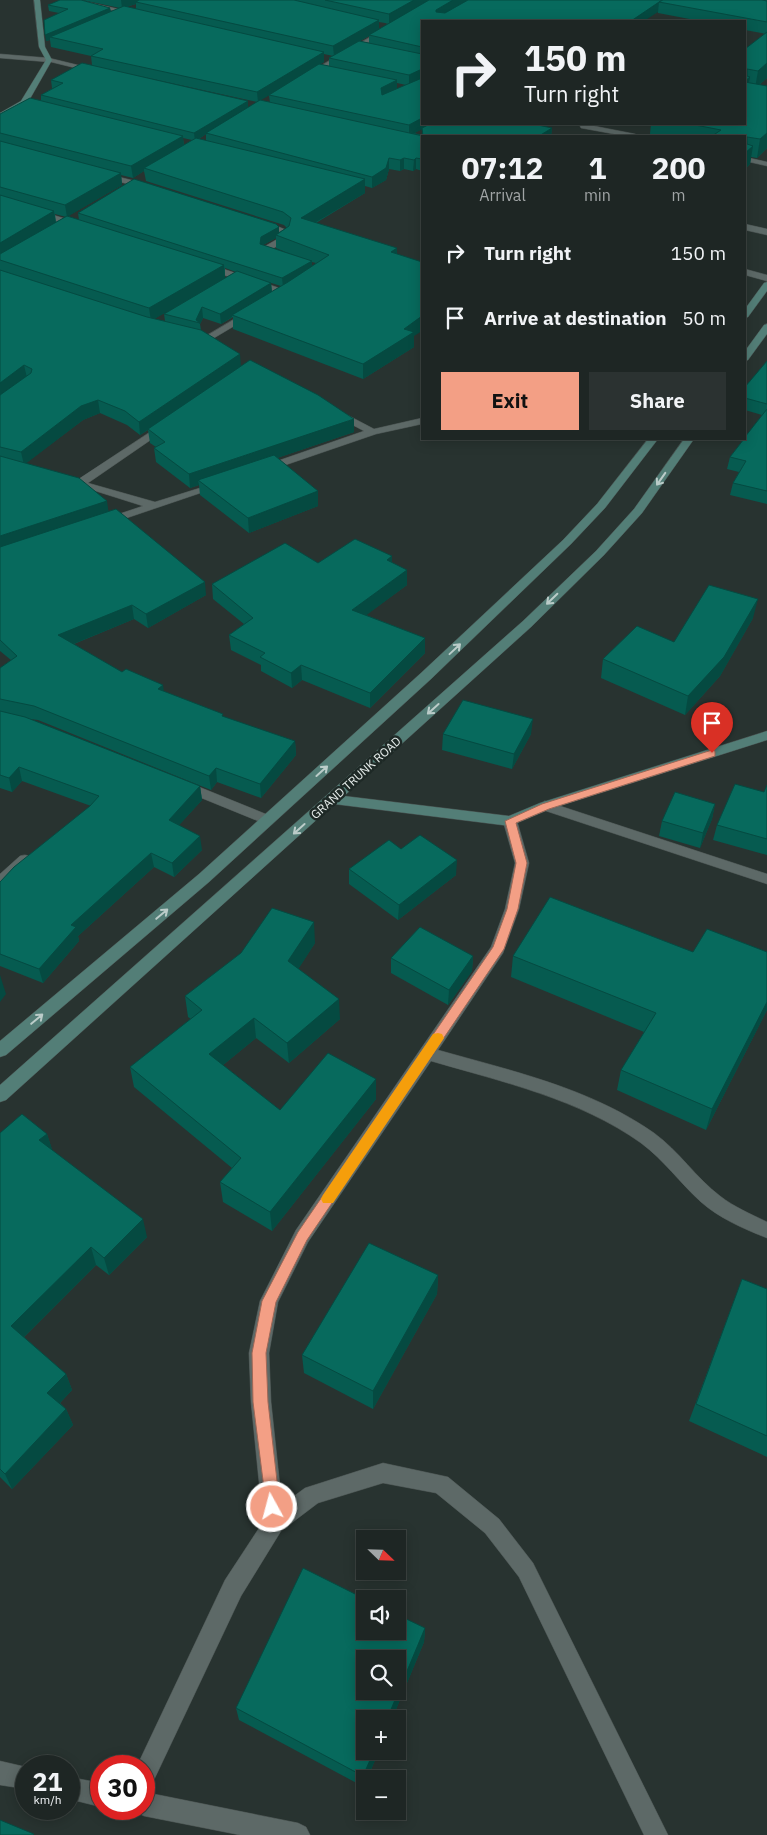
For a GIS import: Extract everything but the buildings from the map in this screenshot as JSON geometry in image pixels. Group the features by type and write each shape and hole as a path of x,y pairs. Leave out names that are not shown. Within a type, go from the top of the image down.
{"main road":[{"path":"0,116 24,102 49,60 42,47 37,0"},
{"path":"746,314 767,285"},
{"path":"746,357 767,326"},
{"path":"0,1050 204,878 426,676 567,542 601,506 652,440"},
{"name":"GRAND TRUNK ROAD","path":"0,1095 527,624 600,553 638,511 688,440"},
{"path":"333,799 510,821 545,806 767,736"}],"street":[{"path":"70,0 145,16"},
{"path":"110,18 135,8"},
{"path":"301,80 397,24"},
{"path":"380,26 389,28"},
{"path":"42,47 51,44"},
{"path":"357,47 366,49"},
{"path":"0,56 49,60 106,73"},
{"path":"326,57 335,60"},
{"path":"318,70 327,72"},
{"path":"24,102 34,104"},
{"path":"584,126 630,135"},
{"path":"746,159 767,164"},
{"path":"96,173 138,181 153,189"},
{"path":"126,188 138,181"},
{"path":"0,201 72,220 86,228"},
{"path":"59,227 72,220"},
{"path":"252,220 280,229 286,233 285,238 266,250 291,258"},
{"path":"746,227 767,232"},
{"path":"199,264 232,278 285,293"},
{"path":"746,272 767,278"},
{"path":"206,340 261,307"},
{"path":"330,409 373,432"},
{"path":"79,484 177,417"},
{"path":"250,474 373,432 421,420"},
{"path":"61,480 156,506"},
{"path":"92,527 232,480"},
{"path":"168,780 268,820"},
{"path":"545,806 767,879"},
{"path":"274,1524 260,1402 259,1353 269,1301 302,1236 498,949 512,909 522,863 510,821"},
{"path":"3,875 39,850"},
{"path":"428,1053 549,1090 603,1111 648,1138 709,1198 742,1219 767,1230"},
{"path":"154,1755 233,1588 274,1524 312,1495 384,1473 441,1484 492,1526 526,1570 656,1835"},
{"path":"0,1773 15,1776"},
{"path":"155,1806 298,1835"}],"slow traffic":[{"path":"328,1199 438,1038"}],"route":[{"path":"272,1507 260,1402 259,1353 269,1301 302,1236 498,949 512,909 522,863 510,821 545,806 712,753"}]}
